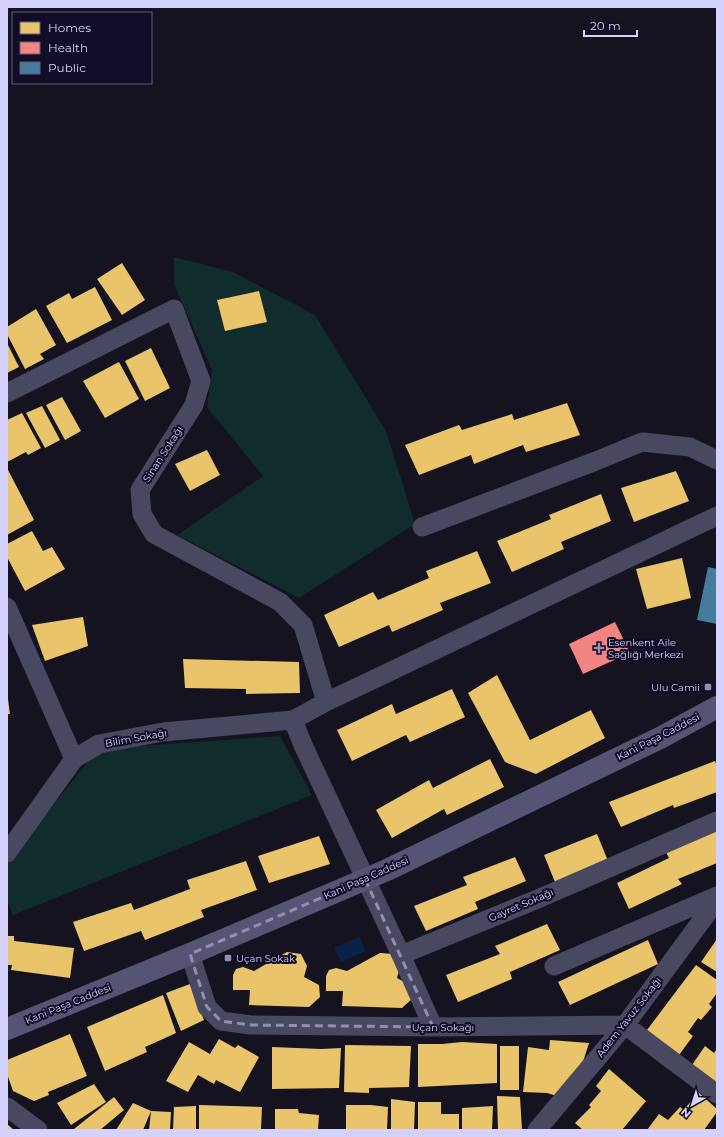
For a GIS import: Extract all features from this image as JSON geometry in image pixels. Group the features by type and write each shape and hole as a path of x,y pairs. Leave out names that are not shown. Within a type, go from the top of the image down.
{"street":[{"name":"Sinan Sokağı","path":"7,393 174,309 201,381 194,405 140,490 142,514 154,534 280,602 303,625 326,702"},
{"path":"422,526 589,464 642,442 690,448 717,460"},
{"path":"433,1027 303,745 293,720 326,702 717,516"},
{"path":"7,607 74,759"},
{"name":"Kani Paşa Caddesi","path":"7,1029 190,954 365,879 716,712"},
{"name":"Bilim Sokağı","path":"7,853 74,759 99,744 163,732 293,720"},
{"name":"Gayret Sokağı","path":"401,955 540,898 717,821"},
{"path":"554,966 717,896"},
{"name":"Adem Yavuz Sokağı","path":"537,1130 625,1025 717,900"},
{"name":"Uçan Sokağı","path":"190,954 207,1007 220,1021 251,1025 433,1027 625,1025"},
{"path":"625,1025 717,1094"},
{"path":"7,1107 38,1130"}],"highlighted area":[{"path":"365,879 433,1027 251,1025 221,1021 207,1007 190,954"}],"green space":[{"path":"174,257 233,272 315,315 386,431 415,524 299,598 177,535 263,476 207,407 212,370 174,284"},
{"path":"280,736 312,795 13,915 7,900 7,863 98,749"}],"water":[{"path":"359,937 366,951 341,962 334,948"}],"building: Homes":[{"path":"122,263 145,300 122,315 97,279"},
{"path":"95,287 112,320 67,343 46,306 69,293 72,299"},
{"path":"259,291 267,322 225,331 217,300"},
{"path":"36,309 56,345 40,354 44,359 25,369 7,334 7,327"},
{"path":"7,343 19,367 7,373"},
{"path":"151,348 170,388 145,401 125,361"},
{"path":"119,362 139,399 105,418 83,381"},
{"path":"62,397 81,431 65,440 46,405"},
{"path":"567,403 580,435 526,452 523,445 474,464 471,455 419,475 405,445 459,425 462,430 512,414 514,420"},
{"path":"42,406 60,440 45,448 26,413"},
{"path":"22,413 41,448 28,455 26,452 7,462 7,420"},
{"path":"207,450 220,475 190,491 175,464"},
{"path":"7,468 34,520 7,535"},
{"path":"676,471 689,501 634,522 621,488"},
{"path":"601,494 611,521 561,542 564,549 512,572 497,541 551,519 549,515"},
{"path":"32,531 43,551 52,547 65,569 25,591 7,557 7,544"},
{"path":"477,551 491,583 440,603 443,610 392,632 389,625 339,647 324,615 373,592 378,600 429,578 426,571"},
{"path":"682,558 691,598 647,609 636,569"},
{"path":"83,617 88,646 45,661 32,625"},
{"path":"183,659 299,662 300,693 246,694 246,689 185,688"},
{"path":"497,675 530,740 591,710 605,738 536,774 505,762 468,693"},
{"path":"452,689 465,717 410,742 406,735 352,761 337,730 392,704 396,714"},
{"path":"8,699 10,714 7,714"},
{"path":"490,759 504,787 447,815 444,809 392,838 376,810 429,780 433,788"},
{"path":"715,761 717,766 717,792 674,808 673,805 621,827 609,802"},
{"path":"717,831 717,863 678,879 682,884 629,909 617,883 669,858 666,852"},
{"path":"597,834 608,861 555,882 544,855"},
{"path":"319,836 330,864 269,883 258,856"},
{"path":"515,857 526,881 475,902 478,909 426,931 414,906 467,885 463,877"},
{"path":"246,861 257,890 201,910 204,917 145,940 141,931 84,951 73,922 131,903 134,910 190,889 187,880"},
{"path":"547,924 560,950 510,972 512,979 458,1002 446,975 500,954 495,946"},
{"path":"7,936 14,936 14,941 74,948 70,978 11,970 12,965 7,965"},
{"path":"717,939 717,972 701,962"},
{"path":"648,940 658,964 570,1005 558,982"},
{"path":"287,952 301,954 307,966 304,977 319,985 320,997 309,1007 249,1005 250,990 233,990 233,975 236,969 243,967 254,971"},
{"path":"380,953 394,954 400,967 397,978 412,986 413,998 402,1008 342,1006 343,991 326,991 326,976 329,970 336,968 347,971"},
{"path":"696,965 717,980 717,993 709,1004 712,1007 701,1020 698,1018 688,1032 693,1036 679,1055 647,1030"},
{"path":"190,984 204,1020 181,1031 166,993"},
{"path":"163,995 176,1033 145,1047 147,1052 105,1071 87,1027"},
{"path":"70,1034 87,1076 48,1092 49,1095 34,1101 13,1091 7,1074 7,1060"},
{"path":"219,1039 235,1048 238,1045 259,1057 240,1092 216,1080 214,1084 198,1075 188,1092 166,1081 189,1042 210,1054"},
{"path":"550,1040 589,1043 583,1062 557,1096 547,1093 523,1092 528,1047 549,1050"},
{"path":"462,1042 497,1044 497,1083 418,1087 418,1044"},
{"path":"345,1045 411,1046 409,1087 369,1088 369,1093 344,1092"},
{"path":"500,1046 519,1046 519,1090 500,1090"},
{"path":"705,1046 714,1053 717,1049 717,1083 692,1065"},
{"path":"272,1047 321,1049 341,1048 339,1088 272,1089"},
{"path":"609,1069 646,1101 622,1130 583,1130 575,1123 591,1107 589,1105 601,1091 596,1086"},
{"path":"94,1084 106,1102 71,1125 57,1103"},
{"path":"698,1092 717,1109 717,1112 704,1130 647,1130 659,1114 668,1120 680,1107 684,1110"},
{"path":"497,1096 520,1097 522,1130 498,1130"},
{"path":"114,1097 124,1110 100,1130 74,1129"},
{"path":"391,1099 415,1102 414,1130 391,1130"},
{"path":"418,1102 441,1102 441,1114 459,1114 459,1130 418,1130"},
{"path":"133,1103 151,1111 143,1130 116,1130"},
{"path":"199,1105 262,1107 261,1130 199,1130"},
{"path":"346,1105 388,1107 387,1130 346,1130"},
{"path":"196,1106 196,1130 173,1130 174,1107"},
{"path":"493,1106 492,1130 462,1130 462,1108"},
{"path":"275,1109 298,1109 299,1113 319,1115 318,1130 275,1130"},
{"path":"151,1111 171,1112 170,1130 149,1130"},
{"path":"7,1124 14,1130 7,1130"}],"building: Health":[{"name":"Esenkent Aile Sağlığı Merkezi","path":"615,622 630,653 583,674 569,644"}],"building: Public":[{"path":"708,567 717,569 717,624 697,620"}],"place":[{"name":"Esenkent Aile Sağlığı Merkezi","path":"599,648"},
{"name":"Ulu Camii","path":"708,687"},
{"name":"Uçan Sokak","path":"228,958"}]}
